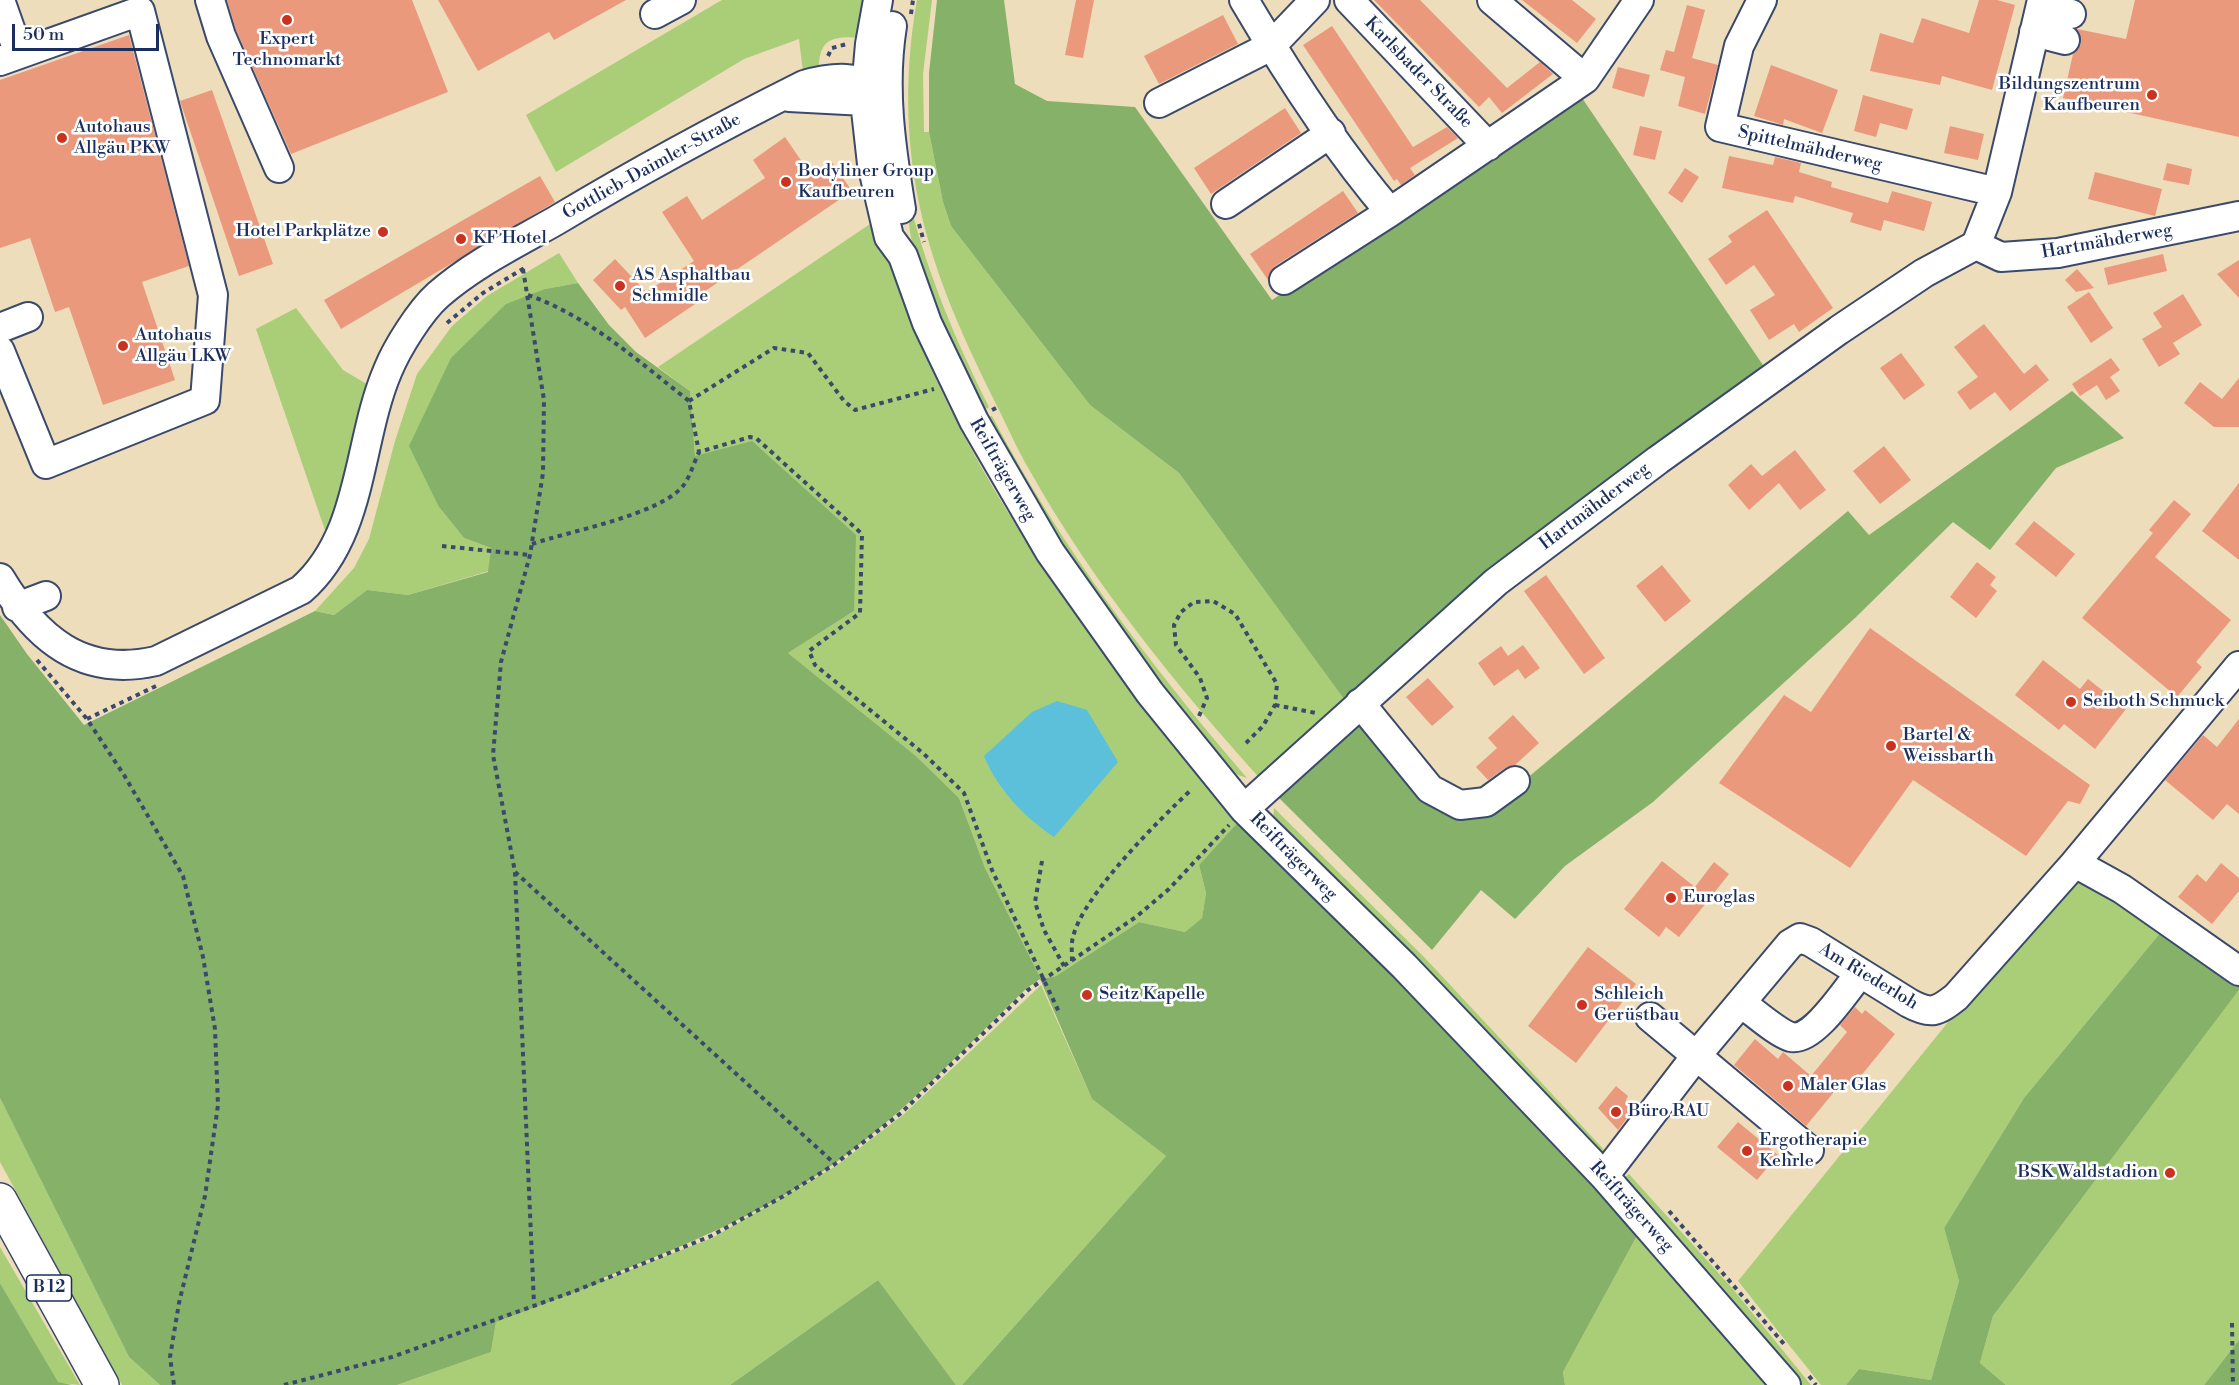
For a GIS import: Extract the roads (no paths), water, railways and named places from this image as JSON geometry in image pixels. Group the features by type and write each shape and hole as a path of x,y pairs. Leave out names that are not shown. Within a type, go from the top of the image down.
{"highway":[{"name":"B 12","path":"0,1200 102,1385"}],"street":[{"path":"0,0 10,58 140,11 213,295 205,400 46,464 0,351"},
{"path":"210,0 221,36 279,168"},
{"path":"655,14 681,0"},
{"name":"Reifträgerweg","path":"878,0 870,44 873,90 891,147 904,231 914,250 927,323 974,421 1050,552 1150,693 1244,809 1404,966 1604,1176 1786,1385"},
{"path":"1244,0 1271,46 1359,176 1390,212"},
{"path":"1159,103 1271,46 1315,0"},
{"name":"Karlsbader Straße","path":"1349,0 1488,146"},
{"path":"1492,0 1585,79"},
{"name":"Karlsbader Straße","path":"1284,280 1390,212 1585,79 1639,0"},
{"name":"Spittelmähderweg","path":"1762,0 1739,46 1720,128 1997,192"},
{"name":"Reifträgerweg","path":"873,90 903,11"},
{"path":"1976,245 1997,192 2039,13 2068,27"},
{"name":"Gottlieb-Daimler-Straße","path":"0,578 18,608 51,641 78,656 104,665 138,666 156,661 302,590 318,576 342,536 388,368 411,330 437,296 478,266 599,195 804,85 825,78 873,90"},
{"path":"778,98 873,90"},
{"path":"1226,204 1331,133"},
{"name":"Hartmähderweg","path":"1244,809 1496,582 1658,460 1858,317 1924,273 1976,245 2001,256 2058,253 2239,216"},
{"path":"0,328 28,317"},
{"path":"18,608 46,596"},
{"name":"Am Riederloh","path":"1604,1176 1696,1056 1790,944 1800,938 1923,1011 1934,1011 1956,997 2075,862 2239,666"},
{"path":"1351,711 1430,789 1460,805 1486,802 1515,781"},
{"path":"2075,862 2132,895 2239,970"},
{"path":"1741,1003 1790,1036 1801,1037 1816,1028 1860,973"},
{"path":"1650,1017 1809,1150"}],"water":[{"path":"1057,701 1087,710 1118,762 1054,837 1032,821 1013,802 997,780 984,756 1032,712"}],"place":[{"name":"Expert Technomarkt","path":"287,20"},
{"name":"Bildungszentrum Kaufbeuren","path":"2152,95"},
{"name":"Autohaus Allgäu PKW","path":"62,138"},
{"name":"Bodyliner Group Kaufbeuren","path":"786,182"},
{"name":"Hotel Parkplätze","path":"383,232"},
{"name":"KF Hotel","path":"461,239"},
{"name":"AS Asphaltbau Schmidle","path":"620,286"},
{"name":"Autohaus Allgäu LKW","path":"123,346"},
{"name":"Seiboth Schmuck","path":"2071,702"},
{"name":"Bartel & Weissbarth","path":"1891,746"},
{"name":"Euroglas","path":"1671,898"},
{"name":"Seitz Kapelle","path":"1087,995"},
{"name":"Schleich Gerüstbau","path":"1582,1005"},
{"name":"Maler Glas","path":"1788,1086"},
{"name":"Büro RAU","path":"1616,1112"},
{"name":"Ergotherapie Kehrle","path":"1747,1151"},
{"name":"BSK Waldstadion","path":"2170,1173"}]}
